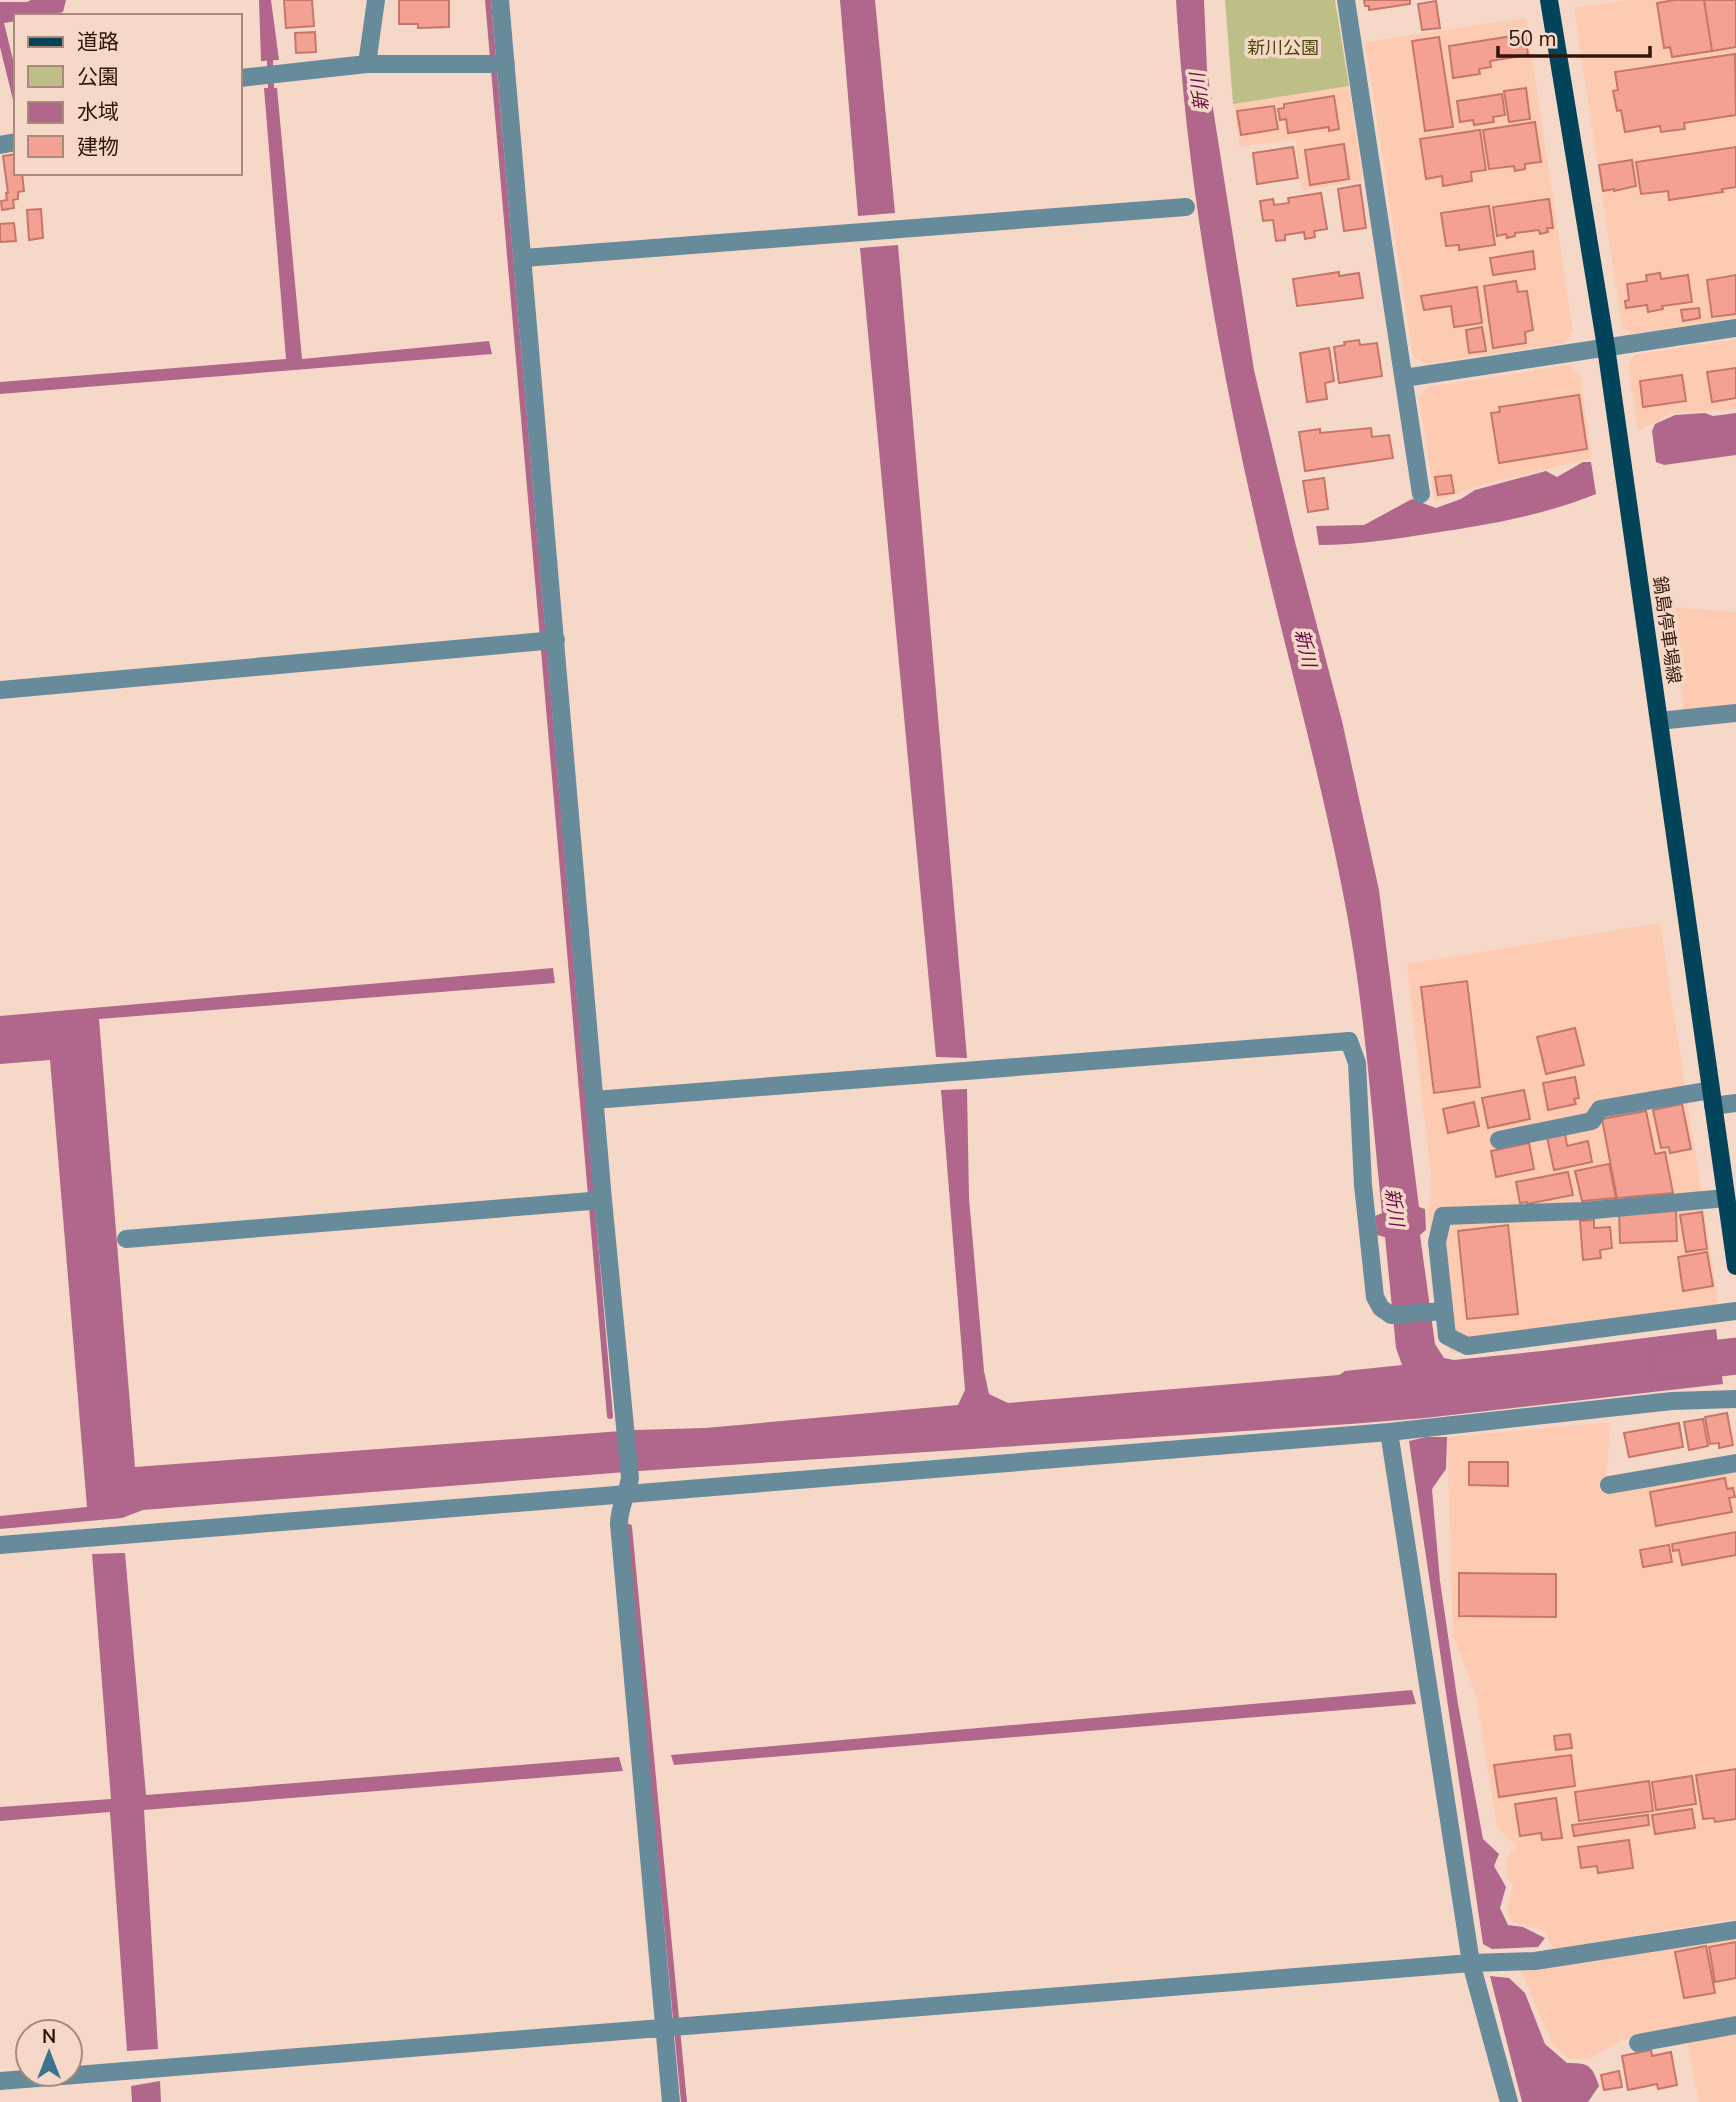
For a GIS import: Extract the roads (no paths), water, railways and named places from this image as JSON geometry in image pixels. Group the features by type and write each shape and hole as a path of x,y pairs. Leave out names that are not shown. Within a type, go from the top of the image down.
{"main road":[{"name":"鍋島停車場線","path":"1549,0 1606,347 1736,1266"}],"street":[{"path":"367,64 376,0"},
{"path":"500,0 594,1100 595,1201 624,1417 628,1486 619,1509 619,1524 671,2102"},
{"path":"1346,0 1421,494"},
{"path":"242,78 367,64 506,64"},
{"path":"524,258 1186,207"},
{"path":"1404,378 1736,328"},
{"path":"0,690 556,640"},
{"path":"1659,722 1736,713"},
{"path":"594,1100 1349,1041 1357,1063 1363,1185 1375,1297 1381,1308 1391,1315 1440,1312"},
{"path":"1499,1140 1592,1121 1600,1109 1712,1098 1736,1102"},
{"path":"1726,1198 1583,1211 1443,1216 1437,1242 1440,1312 1447,1336 1466,1346 1736,1311"},
{"path":"126,1239 595,1201"},
{"path":"0,1545 628,1486 1389,1432 1672,1401 1736,1399"},
{"path":"1389,1432 1471,1963 1509,2102"},
{"path":"1609,1485 1736,1463"},
{"path":"0,2081 1471,1963 1535,1961 1736,1930"},
{"path":"1638,2043 1736,2025"}],"water":[{"path":"66,0 63,12 14,14 14,21 4,23 14,64 14,104 0,47 0,2"},
{"path":"259,0 271,0 279,60 261,61"},
{"path":"840,0 875,0 895,213 858,216"},
{"name":"新川","path":"1176,0 1204,0 1207,70 1254,370 1342,721 1379,890 1419,1207 1425,1209 1426,1230 1420,1235 1435,1344 1444,1358 1454,1360 1716,1329 1723,1384 1425,1418 639,1471 143,1510 122,1518 0,1529 0,1516 87,1507 50,1060 0,1064 0,1016 553,968 555,983 99,1019 135,1467 635,1430 705,1428 958,1405 965,1390 941,1090 967,1089 969,1198 984,1371 989,1394 1008,1403 1339,1375 1345,1371 1402,1365 1396,1348 1385,1237 1377,1235 1375,1216 1382,1213 1366,1052 1350,933 1322,793 1261,545 1213,311 1194,187"},
{"path":"264,88 277,88 302,359 489,341 492,354 0,394 0,382 286,359"},
{"path":"898,245 967,1058 936,1057 860,248"},
{"path":"1705,413 1713,416 1736,413 1736,455 1664,465 1656,462 1652,431 1655,424 1675,415"},
{"path":"1583,462 1591,462 1596,494 1556,508 1454,530 1376,541 1319,545 1316,526 1364,525 1412,499 1436,508 1461,499 1475,490 1546,471 1557,477"},
{"path":"1426,1437 1447,1437 1446,1469 1432,1489 1440,1581 1458,1704 1483,1839 1499,1854 1494,1866 1506,1887 1500,1908 1508,1925 1523,1927 1545,1938 1538,1947 1492,1949 1483,1944 1409,1441"},
{"path":"125,1553 146,1795 619,1757 623,1771 144,1810 158,2049 127,2051 110,1812 0,1821 0,1807 111,1799 92,1554"},
{"path":"1412,1690 1416,1704 674,1765 671,1755"},
{"path":"1490,1976 1509,1978 1525,1993 1545,2044 1567,2063 1585,2065 1592,2069 1599,2086 1588,2102 1522,2102"},
{"path":"160,2081 161,2102 132,2102 131,2086"}],"waterway":[{"path":"488,0 610,1416"},
{"path":"270,61 271,88"},
{"path":"1669,1364 1736,1356"},
{"path":"629,1527 684,2102"}],"park label":[{"name":"新川公園","path":"1283,48"}]}
